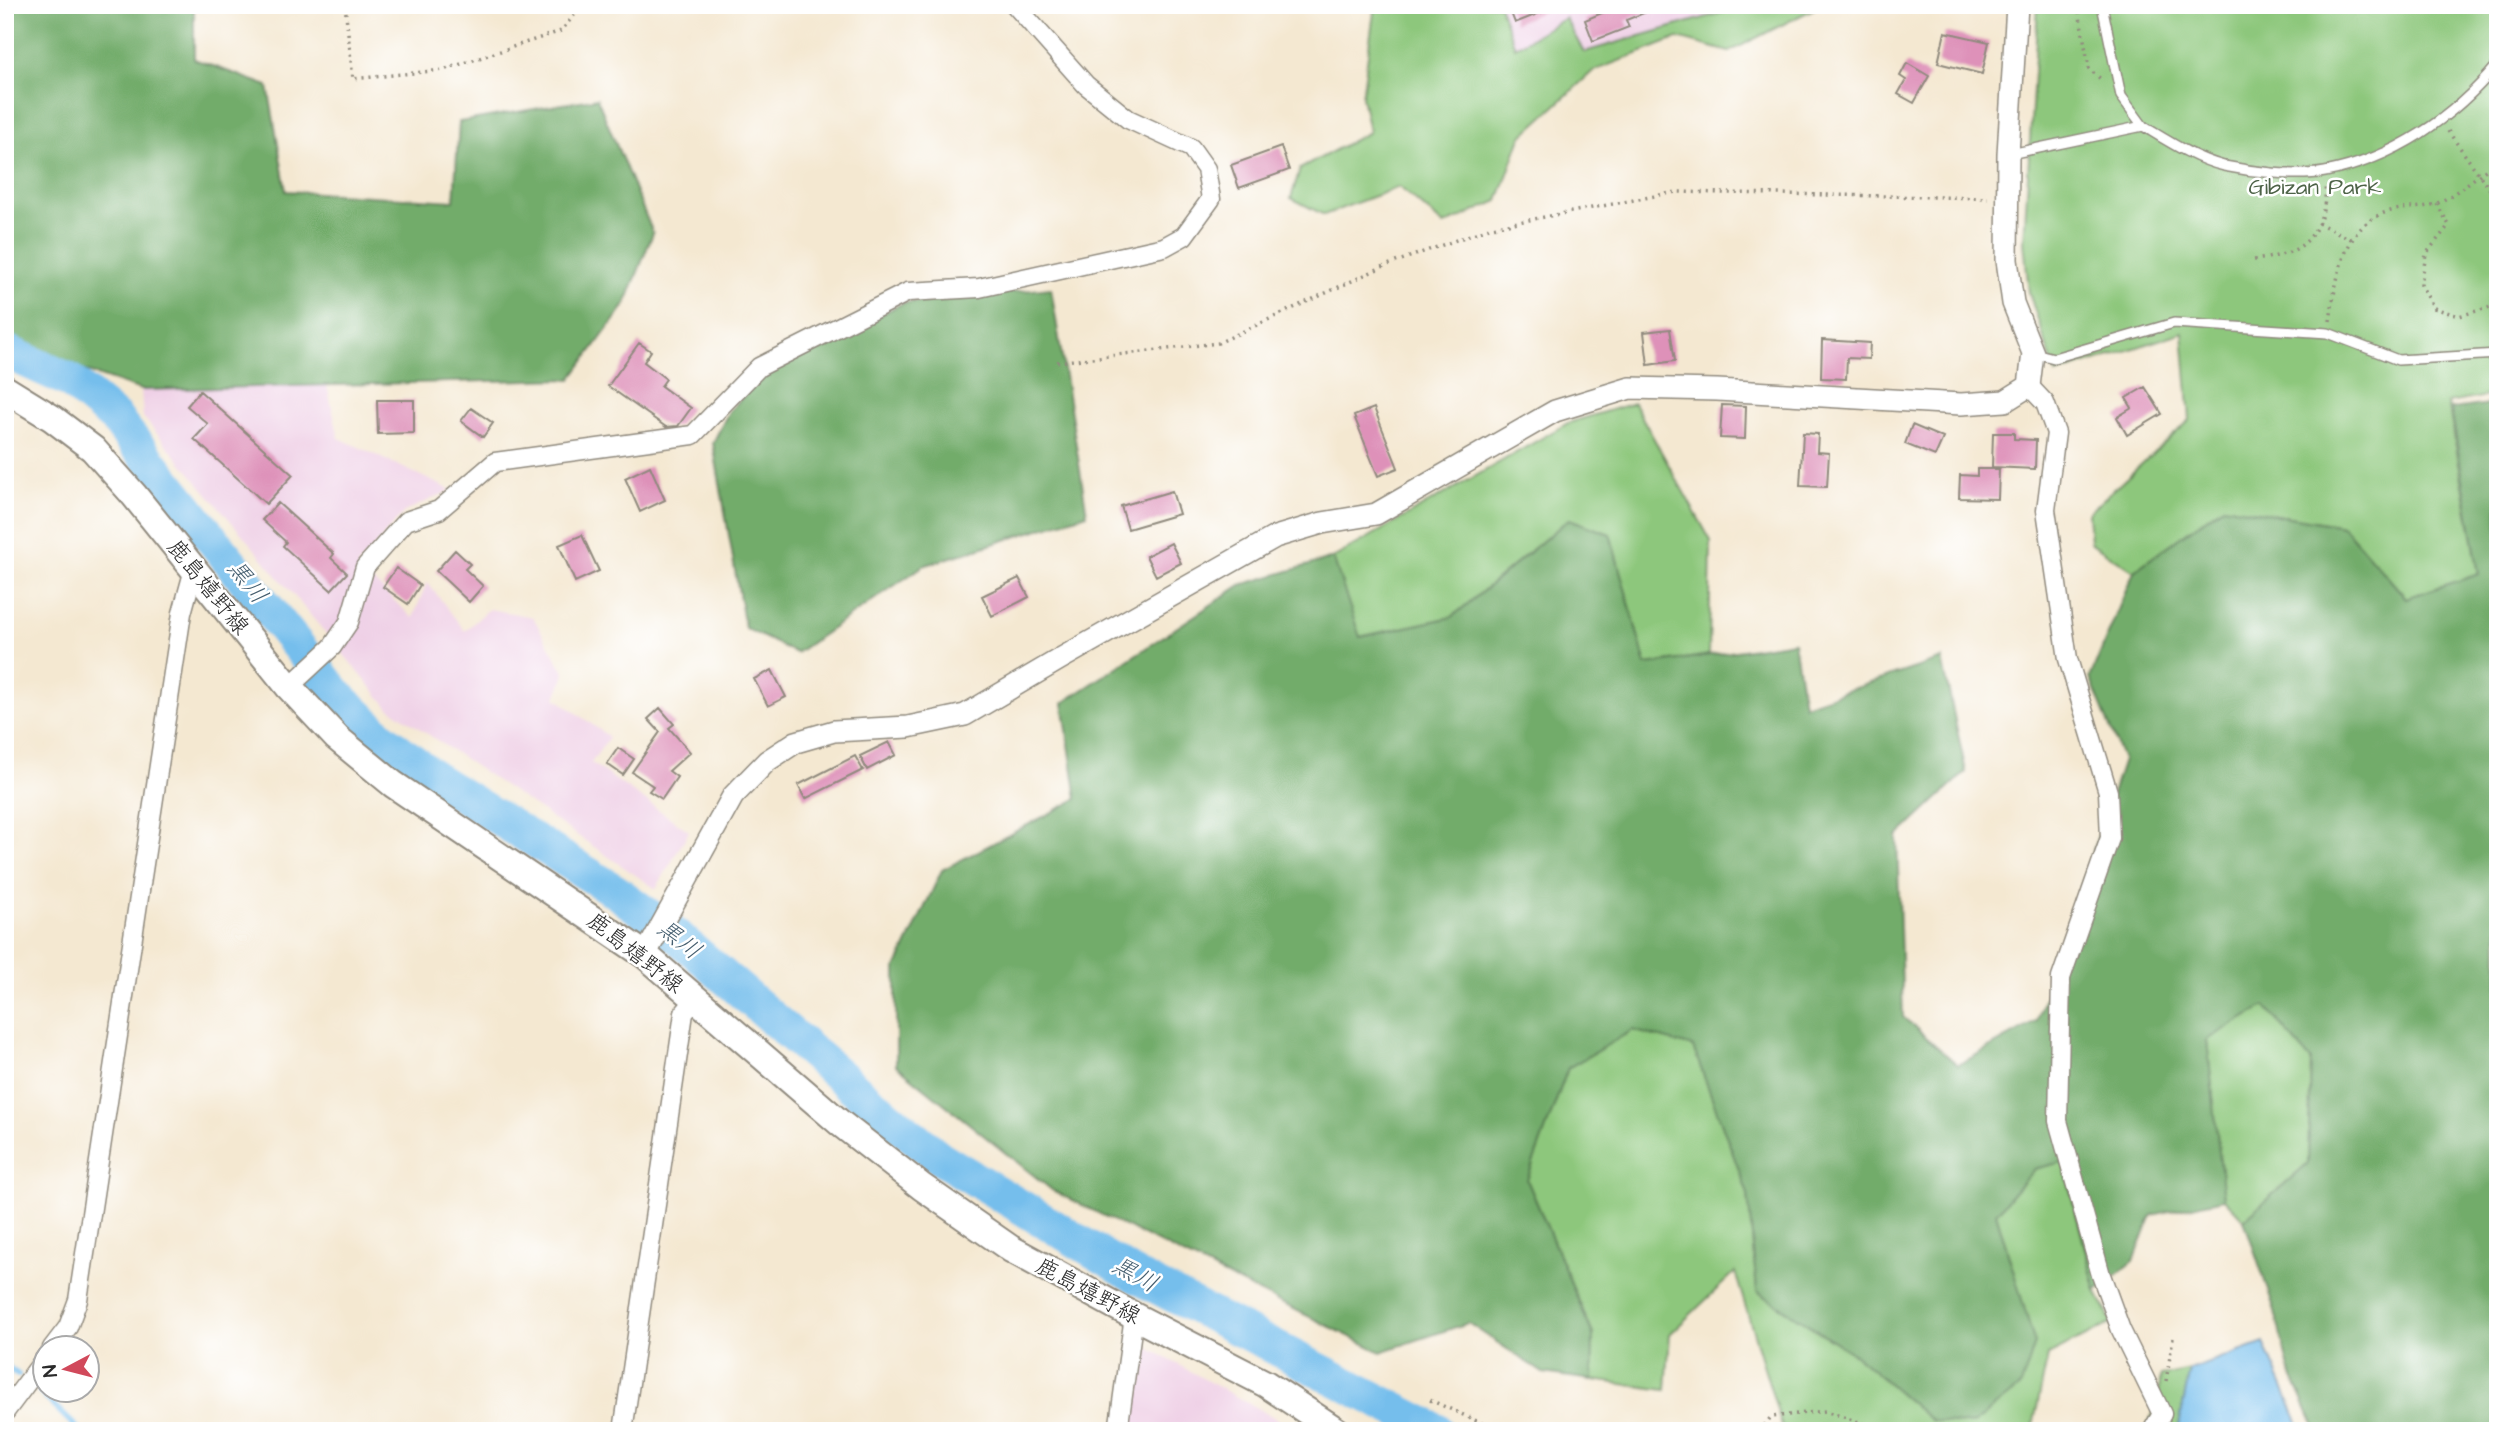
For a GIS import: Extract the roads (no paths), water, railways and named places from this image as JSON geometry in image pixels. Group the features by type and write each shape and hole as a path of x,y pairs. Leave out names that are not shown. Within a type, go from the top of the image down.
{"main road":[{"name":"鹿島嬉野線","path":"5,388 52,418 93,449 134,495 289,687 337,738 393,784 645,955 840,1123 922,1187 1011,1249 1266,1384 1337,1431"}],"street":[{"path":"289,687 332,647 349,622 365,566 406,521 439,510 495,462 693,435 760,367 908,292 979,288 1164,247 1184,236 1211,199 1206,169 1191,148 1128,119 1086,85 1015,5"},
{"path":"2017,5 2008,154 2007,260 2013,303 2033,353 2029,386"},
{"path":"645,955 733,796 767,761 796,742 834,730 908,727 965,715 1275,537 1322,523 1376,514 1555,411 1630,388 1717,390 1961,404 2005,401 2029,386"},
{"path":"2029,386 2045,403 2056,433 2046,510 2068,659 2109,803 2110,838 2061,978 2058,1121 2101,1275 2122,1330 2162,1413 2152,1431"},
{"path":"63,1334 78,1300 182,613 194,569"},
{"path":"623,1431 684,1013 695,1000"},
{"path":"1118,1431 1134,1316"},
{"path":"5,1412 32,1376"}],"lane":[{"path":"2102,5 2121,96 2143,126 2177,147 2222,165 2289,174 2324,172 2368,159 2407,143 2440,120 2481,85 2498,64"},
{"path":"2008,154 2143,126"},
{"path":"2033,353 2054,358 2174,323 2328,333 2398,360 2498,354"}],"water":[{"path":"2264,1343 2302,1431 2178,1431 2190,1370"}],"waterway":[{"name":"黒川","path":"5,351 69,380 115,418 337,695 381,737 437,780 615,891 679,938 871,1103 940,1158 1132,1274 1437,1431"},
{"path":"5,1365 18,1375"},
{"path":"52,1404 80,1431"}],"park label":[{"name":"Gibizan Park","path":"2315,187"}]}
